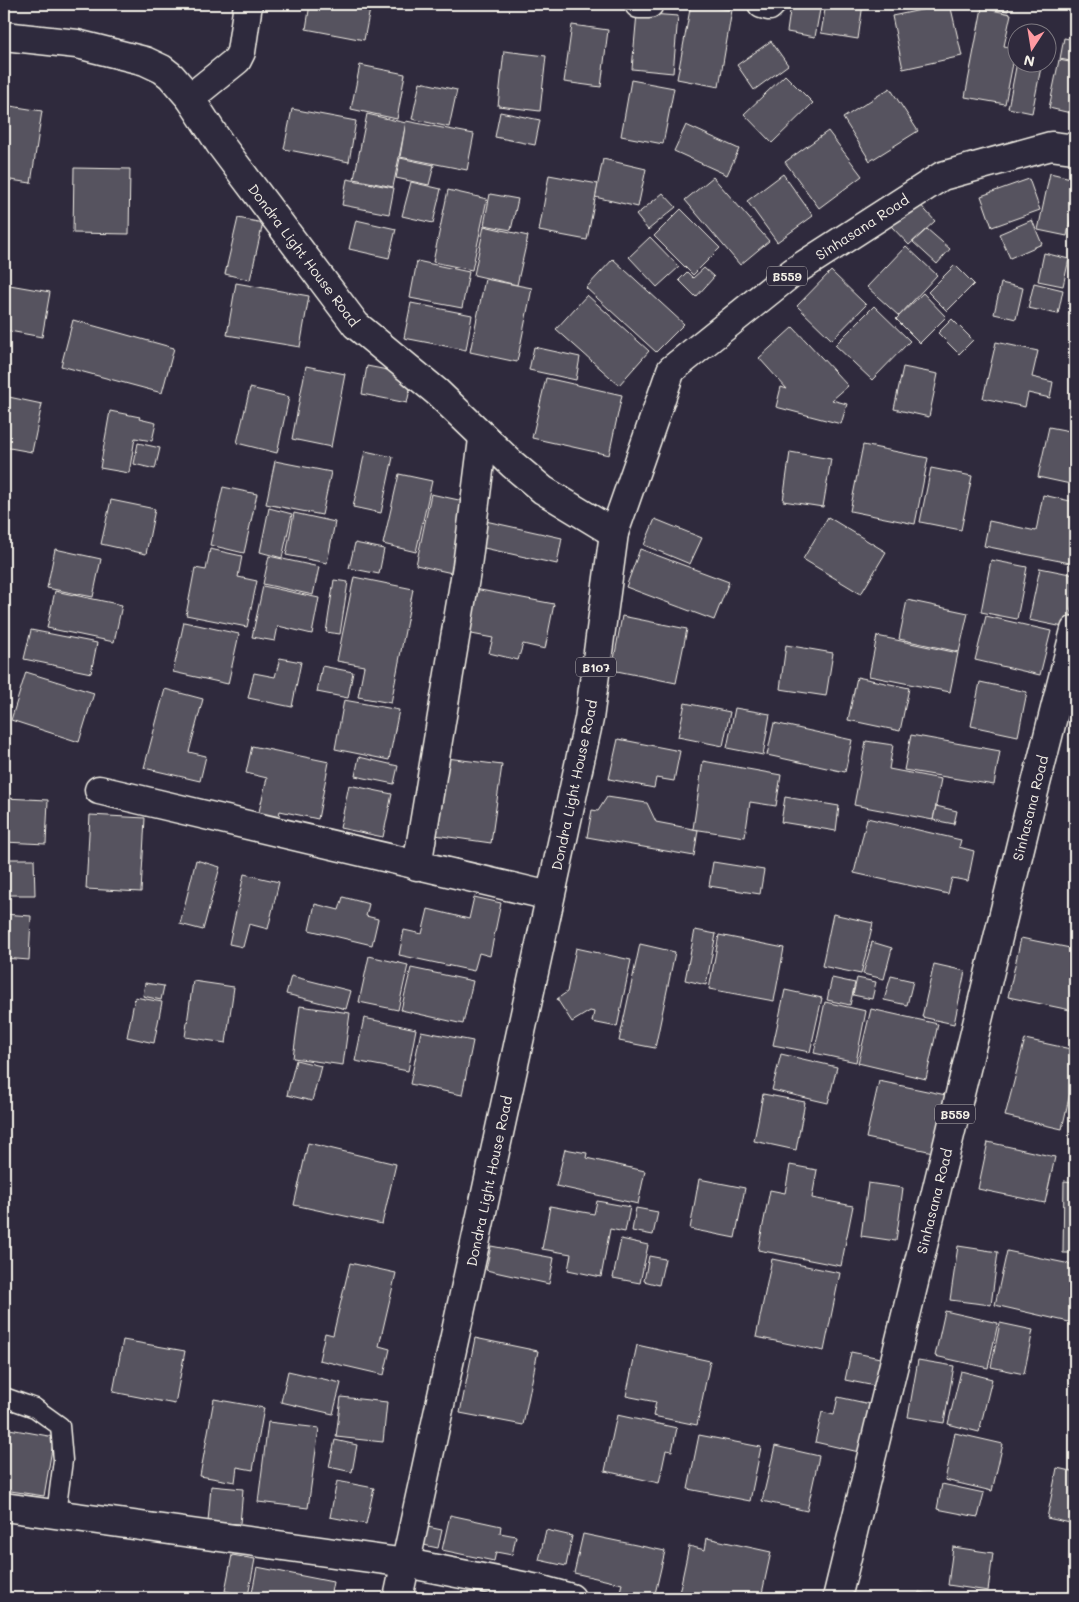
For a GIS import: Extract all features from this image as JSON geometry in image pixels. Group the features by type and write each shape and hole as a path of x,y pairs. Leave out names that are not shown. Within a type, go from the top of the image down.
{"main road":[{"path":"190,98 237,60 241,52 248,4"},
{"path":"639,4 649,4"},
{"path":"762,4 769,6 771,4"},
{"name":"Dondra Light House Road","path":"4,36 77,44 145,61 171,76 190,98 220,144 356,325 424,381 483,439 543,490 614,533 589,719 398,1598"},
{"name":"Sinhasana Road","path":"614,533 671,370 793,272 942,176 1051,146 1075,149"},
{"path":"417,866 467,566 483,439"},
{"name":"Sinhasana Road","path":"837,1598 1025,824 1075,630"},
{"path":"98,790 550,896"},
{"path":"4,1507 406,1563 538,1589 571,1598"}],"lane":[{"path":"4,1397 35,1408 60,1426 63,1460 56,1514"}],"building":[{"path":"310,4 371,4 364,40 306,29"},
{"path":"691,4 732,10 719,87 677,79"},
{"path":"791,4 821,4 815,37 787,32"},
{"path":"826,4 863,4 858,39 821,33"},
{"path":"892,4 918,4 894,9"},
{"path":"950,4 962,56 903,69 892,16"},
{"path":"989,4 1009,4 1008,11 988,7"},
{"path":"982,8 1011,14 1009,22 1006,22 1004,46 1006,46 1006,72 1011,72 1005,104 965,97"},
{"path":"637,13 678,16 673,73 632,69"},
{"path":"572,25 608,30 601,87 564,82"},
{"path":"1064,38 1075,40 1075,62 1060,59"},
{"path":"771,41 788,65 754,90 737,65"},
{"path":"504,51 546,56 540,111 498,106"},
{"path":"1059,60 1075,63 1075,114 1049,108"},
{"path":"360,65 405,74 397,119 351,109"},
{"path":"1015,72 1040,72 1032,113 1008,108"},
{"path":"785,75 813,103 772,143 744,114"},
{"path":"631,80 674,88 663,144 621,136"},
{"path":"420,82 457,90 449,127 412,119"},
{"path":"890,88 918,131 870,161 843,118"},
{"path":"4,105 42,111 31,183 4,179"},
{"path":"292,109 356,121 349,162 284,149"},
{"path":"500,112 540,120 535,145 495,137"},
{"path":"367,114 406,123 393,187 354,179"},
{"path":"406,121 474,134 467,170 400,157"},
{"path":"686,125 739,149 727,175 674,151"},
{"path":"828,131 862,176 819,208 785,162"},
{"path":"400,158 434,165 429,185 396,178"},
{"path":"603,159 646,169 638,207 595,197"},
{"path":"74,168 130,169 129,234 73,233"},
{"path":"1050,173 1075,179 1075,198 1067,236 1038,230"},
{"path":"783,174 813,216 777,242 747,201"},
{"path":"549,175 598,184 587,240 539,231"},
{"path":"713,177 769,241 740,265 685,200"},
{"path":"347,179 394,188 389,214 342,205"},
{"path":"1029,179 1040,210 992,227 981,196"},
{"path":"411,182 441,189 433,223 402,216"},
{"path":"448,190 487,199 472,270 433,262"},
{"path":"663,193 676,207 648,230 636,215"},
{"path":"490,194 518,199 511,230 484,225"},
{"path":"917,201 935,221 909,245 891,226"},
{"path":"681,209 720,248 693,275 654,236"},
{"path":"238,218 263,223 250,280 225,274"},
{"path":"356,220 396,229 389,258 349,249"},
{"path":"1032,220 1042,244 1010,258 999,234"},
{"path":"484,226 528,236 517,285 474,275"},
{"path":"927,229 950,249 937,264 913,242"},
{"path":"650,237 679,267 657,287 629,257"},
{"path":"906,246 937,275 899,316 867,287"},
{"path":"1044,253 1069,259 1063,286 1038,281"},
{"path":"613,259 684,324 656,352 586,288"},
{"path":"417,261 469,272 462,308 410,298"},
{"path":"955,265 974,284 947,311 928,292"},
{"path":"704,268 714,277 696,297 679,280 687,272 693,278"},
{"path":"831,271 866,305 832,340 797,306"},
{"path":"485,279 532,288 517,362 470,352"},
{"path":"236,283 309,296 300,347 227,335"},
{"path":"1001,283 1023,288 1016,319 994,314"},
{"path":"1034,283 1063,290 1058,314 1028,308"},
{"path":"4,284 50,292 42,337 4,330"},
{"path":"923,293 946,317 920,343 896,319"},
{"path":"587,295 649,351 619,385 556,329"},
{"path":"411,303 472,315 466,350 404,338"},
{"path":"874,306 910,341 872,380 835,345"},
{"path":"952,319 973,340 959,354 938,333"},
{"path":"73,320 174,348 162,393 61,366"},
{"path":"793,327 848,386 832,400 847,404 841,424 776,407 781,387 787,389 759,358"},
{"path":"996,342 1038,351 1032,377 1053,382 1050,398 1028,393 1025,407 983,398"},
{"path":"534,347 580,357 576,380 529,370"},
{"path":"306,366 345,374 331,447 292,439"},
{"path":"367,366 413,375 407,403 362,394"},
{"path":"903,367 938,374 929,417 894,409"},
{"path":"546,378 622,395 609,455 532,438"},
{"path":"250,388 289,397 277,453 237,443"},
{"path":"4,396 42,404 32,452 4,447"},
{"path":"110,411 140,417 139,419 156,423 152,441 135,438 129,473 100,468"},
{"path":"1049,427 1075,432 1075,485 1038,477"},
{"path":"138,443 160,448 155,469 134,464"},
{"path":"863,445 928,458 915,524 850,511"},
{"path":"365,451 393,457 381,513 353,507"},
{"path":"790,452 831,459 823,507 783,501"},
{"path":"275,461 331,472 322,515 266,504"},
{"path":"931,468 972,476 961,530 920,522"},
{"path":"399,474 432,481 416,552 383,544"},
{"path":"223,487 257,494 244,553 210,545"},
{"path":"431,494 468,502 452,573 416,565"},
{"path":"1043,495 1075,502 1075,564 984,546 989,521 1036,531"},
{"path":"111,500 155,509 146,554 101,544"},
{"path":"269,508 292,514 282,558 260,552"},
{"path":"4,512 9,513 4,536"},
{"path":"294,513 335,522 327,563 286,555"},
{"path":"828,517 886,552 861,594 803,559"},
{"path":"655,519 702,538 690,564 644,545"},
{"path":"481,520 562,538 557,564 475,546"},
{"path":"355,543 384,549 379,574 349,568"},
{"path":"55,549 101,559 93,597 47,588"},
{"path":"210,549 242,556 238,577 257,581 247,627 186,615 195,568 206,570"},
{"path":"640,549 729,582 714,620 626,587"},
{"path":"269,556 319,567 313,595 263,584"},
{"path":"991,560 1027,567 1017,619 981,612"},
{"path":"1040,568 1075,575 1075,592 1068,628 1029,620"},
{"path":"354,577 413,589 391,703 358,697 364,666 337,661"},
{"path":"334,580 348,582 340,634 326,632"},
{"path":"263,586 319,598 312,634 278,626 275,641 252,637"},
{"path":"475,589 554,604 545,649 523,644 518,660 489,653 493,638 466,633"},
{"path":"55,591 122,605 114,642 47,628"},
{"path":"907,600 968,613 959,652 899,639"},
{"path":"622,616 687,629 676,683 612,670"},
{"path":"986,616 1051,631 1040,675 975,660"},
{"path":"184,622 239,634 228,684 173,672"},
{"path":"31,630 97,643 91,673 24,659"},
{"path":"877,636 958,653 950,692 869,676"},
{"path":"786,645 833,653 826,696 780,689"},
{"path":"280,658 301,662 292,707 248,698 254,673 275,677"},
{"path":"322,666 353,672 348,698 317,692"},
{"path":"26,672 94,693 79,742 11,720"},
{"path":"857,677 909,688 900,731 848,720"},
{"path":"980,682 1027,692 1018,736 971,726"},
{"path":"165,689 203,699 189,752 206,756 200,781 144,768"},
{"path":"344,700 399,710 389,760 335,749"},
{"path":"685,703 730,712 723,746 678,737"},
{"path":"735,708 770,714 763,755 727,748"},
{"path":"774,723 852,740 845,772 767,755"},
{"path":"911,735 1000,751 994,785 904,770"},
{"path":"618,739 680,751 674,781 656,778 654,788 609,779"},
{"path":"866,741 893,745 889,769 941,779 933,820 854,805"},
{"path":"252,746 329,762 318,819 280,811 277,824 257,820 267,778 246,773"},
{"path":"359,757 398,766 394,784 355,776"},
{"path":"439,757 502,765 491,843 428,834"},
{"path":"703,761 781,775 776,806 750,802 745,837 693,829"},
{"path":"349,785 392,794 383,837 340,828"},
{"path":"607,797 647,803 656,822 698,830 694,856 587,837 592,810 598,811"},
{"path":"785,797 839,806 836,831 781,822"},
{"path":"4,798 48,800 46,844 4,842"},
{"path":"936,806 957,811 954,824 933,820"},
{"path":"90,815 145,818 141,892 86,889"},
{"path":"867,818 961,840 959,847 974,851 968,881 952,878 948,894 854,873"},
{"path":"4,859 34,859 35,895 4,895"},
{"path":"196,860 220,867 203,930 180,924"},
{"path":"713,862 764,870 760,894 709,886"},
{"path":"244,874 279,882 268,929 249,924 243,947 229,944"},
{"path":"343,897 369,904 366,916 378,919 372,945 309,930 315,904 339,910"},
{"path":"474,897 501,903 490,956 479,953 474,971 399,955 404,930 422,934 428,909 469,919"},
{"path":"4,914 31,916 29,960 4,958"},
{"path":"833,914 873,923 861,974 822,966"},
{"path":"695,930 716,934 706,985 685,980"},
{"path":"719,935 784,948 774,1001 709,989"},
{"path":"1021,938 1075,949 1075,1011 1008,997"},
{"path":"872,942 892,948 884,979 863,974"},
{"path":"640,944 675,952 655,1048 619,1041"},
{"path":"576,948 631,960 617,1027 592,1022 594,1012 590,1011 572,1022 557,999 567,992"},
{"path":"369,956 408,965 398,1010 359,1002"},
{"path":"934,964 965,971 954,1024 922,1017"},
{"path":"411,968 473,981 463,1024 401,1010"},
{"path":"291,976 351,991 346,1009 286,994"},
{"path":"891,976 913,981 907,1005 884,1000"},
{"path":"832,978 855,983 850,1005 827,1000"},
{"path":"857,978 876,982 872,999 853,995"},
{"path":"193,981 234,987 226,1043 185,1037"},
{"path":"145,983 164,986 161,1000 143,996"},
{"path":"785,990 822,998 810,1052 773,1045"},
{"path":"135,997 162,1002 154,1043 127,1037"},
{"path":"825,1002 866,1011 856,1062 814,1053"},
{"path":"300,1006 350,1013 343,1065 293,1058"},
{"path":"871,1009 938,1024 926,1079 858,1063"},
{"path":"364,1018 416,1029 408,1071 355,1061"},
{"path":"421,1031 473,1041 462,1095 410,1084"},
{"path":"1025,1039 1075,1050 1075,1081 1073,1080 1062,1129 1005,1116"},
{"path":"781,1054 837,1067 828,1103 772,1090"},
{"path":"296,1060 321,1066 312,1101 287,1095"},
{"path":"879,1081 946,1095 933,1152 866,1138"},
{"path":"763,1094 805,1102 796,1150 754,1141"},
{"path":"988,1142 1055,1157 1045,1203 978,1189"},
{"path":"308,1143 396,1164 382,1224 294,1205"},
{"path":"565,1149 587,1153 586,1158 645,1171 638,1204 556,1186"},
{"path":"790,1165 817,1170 812,1198 853,1206 841,1266 758,1250 770,1190 785,1193"},
{"path":"699,1179 745,1188 735,1238 690,1229"},
{"path":"1064,1181 1075,1182 1075,1253 1063,1253"},
{"path":"868,1183 903,1188 896,1241 861,1236"},
{"path":"597,1201 630,1207 625,1232 610,1229 601,1277 568,1270 571,1254 542,1249 550,1206 594,1214"},
{"path":"636,1208 658,1212 653,1235 632,1231"},
{"path":"621,1239 648,1245 640,1283 613,1278"},
{"path":"491,1246 554,1258 549,1284 486,1270"},
{"path":"958,1246 998,1252 991,1305 950,1300"},
{"path":"1007,1251 1075,1265 1069,1322 995,1305"},
{"path":"649,1256 665,1259 659,1285 644,1281"},
{"path":"772,1259 840,1273 824,1351 756,1337"},
{"path":"350,1263 396,1273 379,1346 390,1349 384,1375 319,1360 325,1333 333,1335"},
{"path":"945,1311 998,1323 988,1368 935,1356"},
{"path":"1000,1323 1033,1330 1024,1374 991,1367"},
{"path":"475,1338 538,1351 523,1425 460,1413"},
{"path":"123,1340 185,1351 175,1404 113,1392"},
{"path":"637,1345 710,1361 697,1425 653,1416 656,1402 626,1396"},
{"path":"851,1352 880,1358 875,1386 845,1380"},
{"path":"918,1360 954,1366 944,1423 908,1417"},
{"path":"288,1371 341,1383 333,1414 281,1402"},
{"path":"961,1371 992,1379 979,1432 948,1424"},
{"path":"341,1397 387,1402 383,1442 336,1437"},
{"path":"838,1397 870,1404 859,1452 815,1442 822,1412 834,1415"},
{"path":"214,1399 264,1408 253,1470 237,1467 235,1482 200,1476"},
{"path":"617,1415 677,1428 672,1451 666,1450 659,1483 605,1471"},
{"path":"268,1422 319,1428 308,1508 258,1502"},
{"path":"4,1428 54,1437 44,1496 4,1490"},
{"path":"955,1433 1003,1444 992,1491 945,1480"},
{"path":"699,1435 761,1447 750,1501 688,1489"},
{"path":"335,1440 357,1445 352,1472 329,1467"},
{"path":"775,1446 819,1456 807,1511 762,1501"},
{"path":"1057,1468 1075,1472 1075,1524 1047,1518"},
{"path":"337,1481 374,1488 366,1524 330,1517"},
{"path":"942,1484 984,1493 978,1517 937,1509"},
{"path":"211,1486 243,1489 240,1524 208,1522"},
{"path":"450,1515 501,1526 500,1533 516,1536 512,1555 496,1552 494,1561 442,1550"},
{"path":"418,1525 442,1530 438,1548 414,1543"},
{"path":"546,1530 572,1536 566,1566 539,1560"},
{"path":"583,1534 665,1551 654,1598 620,1591 622,1584 574,1573"},
{"path":"707,1538 771,1552 761,1598 678,1598 689,1546 705,1550"},
{"path":"953,1547 993,1553 988,1591 948,1585"},
{"path":"232,1555 255,1559 248,1596 225,1591"},
{"path":"257,1567 333,1582 330,1598 251,1598"},
{"path":"919,1592 945,1598 917,1598"}]}
